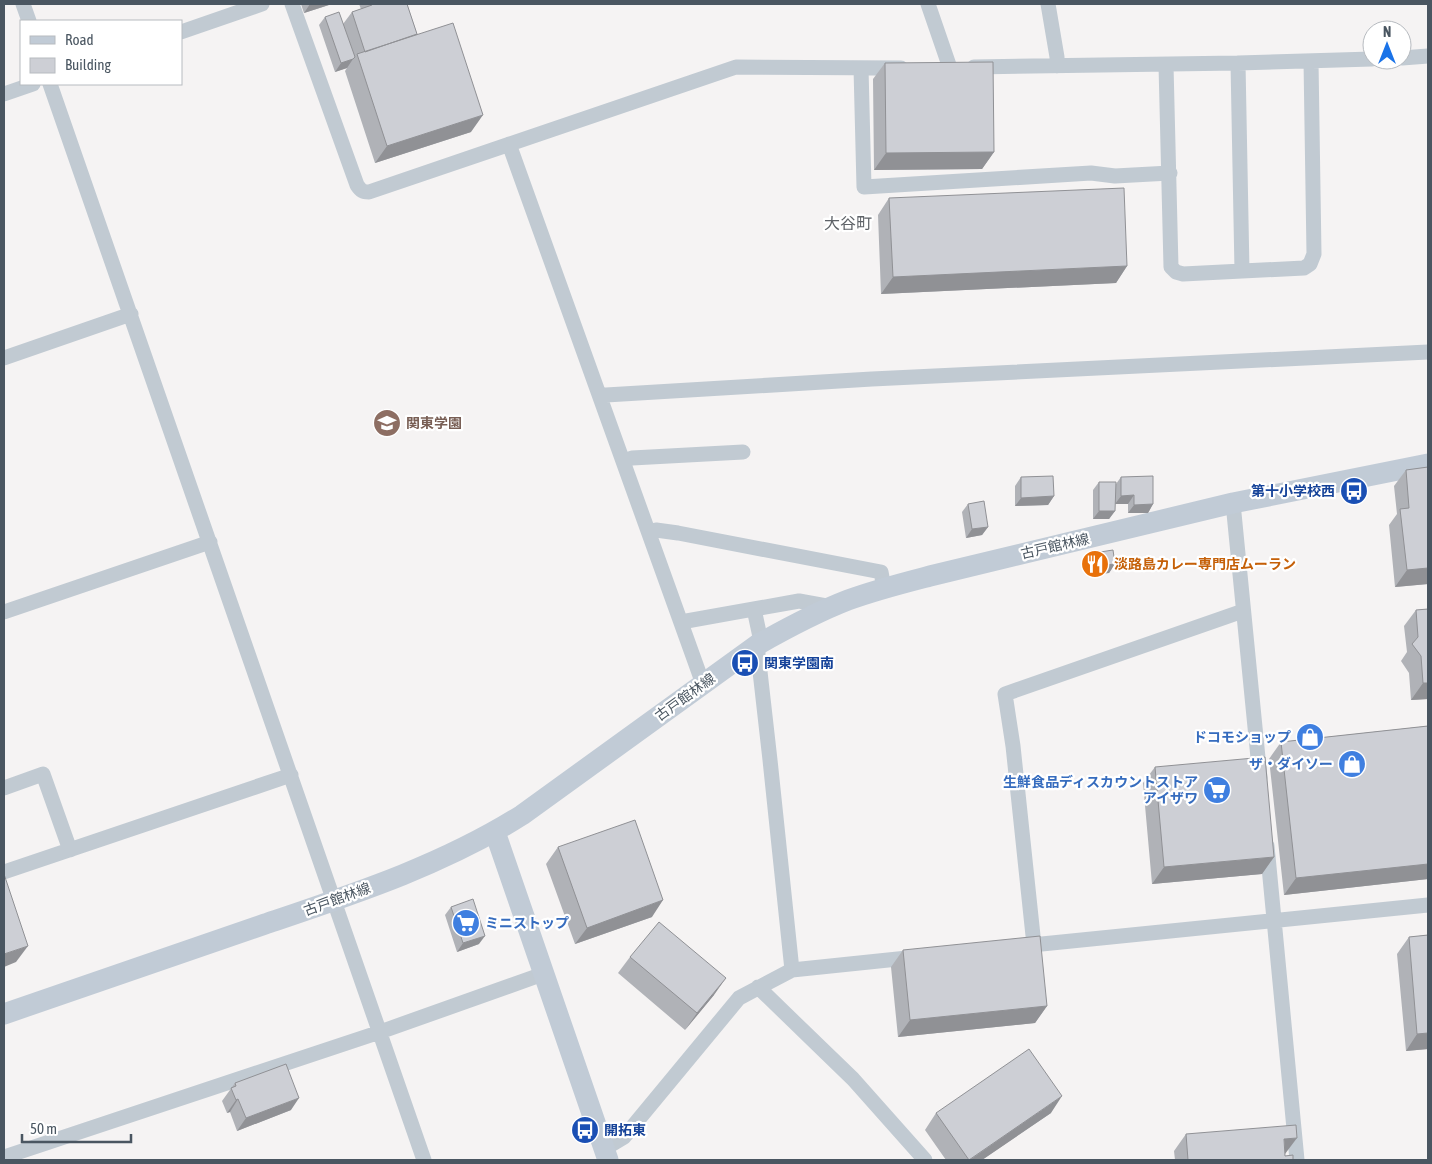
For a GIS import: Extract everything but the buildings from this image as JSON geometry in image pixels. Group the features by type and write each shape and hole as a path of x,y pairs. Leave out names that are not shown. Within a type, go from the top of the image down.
{"main road":[{"name":"古戸館林線","path":"4,1014 334,901 415,870 465,848 522,814 757,645 791,626 848,600 930,576 1233,503 1428,464"},
{"path":"494,832 606,1154"}],"street":[{"path":"23,4 29,20"},
{"path":"182,32 262,4"},
{"path":"292,4 357,185 364,192 369,192 736,67 950,68 1362,60"},
{"path":"928,4 950,68"},
{"path":"1048,4 1057,66"},
{"path":"1412,57 1428,56"},
{"path":"1166,65 1171,267 1176,272 1183,274 1304,268 1310,264 1314,254 1312,61"},
{"path":"1238,64 1242,271"},
{"path":"861,68 864,187 1091,173 1115,176 1170,173"},
{"path":"4,94 30,85"},
{"path":"50,85 424,1160"},
{"path":"509,144 703,684"},
{"path":"4,358 131,314"},
{"path":"600,396 862,380 1428,352"},
{"path":"623,461 632,458 743,452"},
{"path":"1233,503 1262,794"},
{"path":"649,533 656,530 678,533 881,572 884,588"},
{"path":"4,612 210,542"},
{"path":"681,622 799,601 832,607"},
{"path":"754,609 760,637 757,645 792,970"},
{"path":"1034,945 1013,746 1005,694 1244,610"},
{"path":"4,788 43,774 70,850"},
{"path":"4,872 291,775"},
{"path":"1266,833 1297,1160"},
{"path":"1005,948 1428,905"},
{"path":"606,1154 624,1137 739,998 792,970 928,956"},
{"path":"4,1156 380,1032 543,974"},
{"path":"758,987 853,1079 925,1160"}],"place":[{"name":"関東学園","path":"387,423"},
{"name":"第十小学校西","path":"1354,491"},
{"name":"淡路島カレー専門店ムーラン","path":"1095,564"},
{"name":"関東学園南","path":"745,663"},
{"name":"ドコモショップ","path":"1310,737"},
{"name":"ザ・ダイソー","path":"1352,764"},
{"name":"生鮮食品ディスカウントストア アイザワ","path":"1217,790"},
{"name":"ミニストップ","path":"466,923"},
{"name":"開拓東","path":"585,1130"}],"district":[{"name":"大谷町","path":"848,223"}]}
